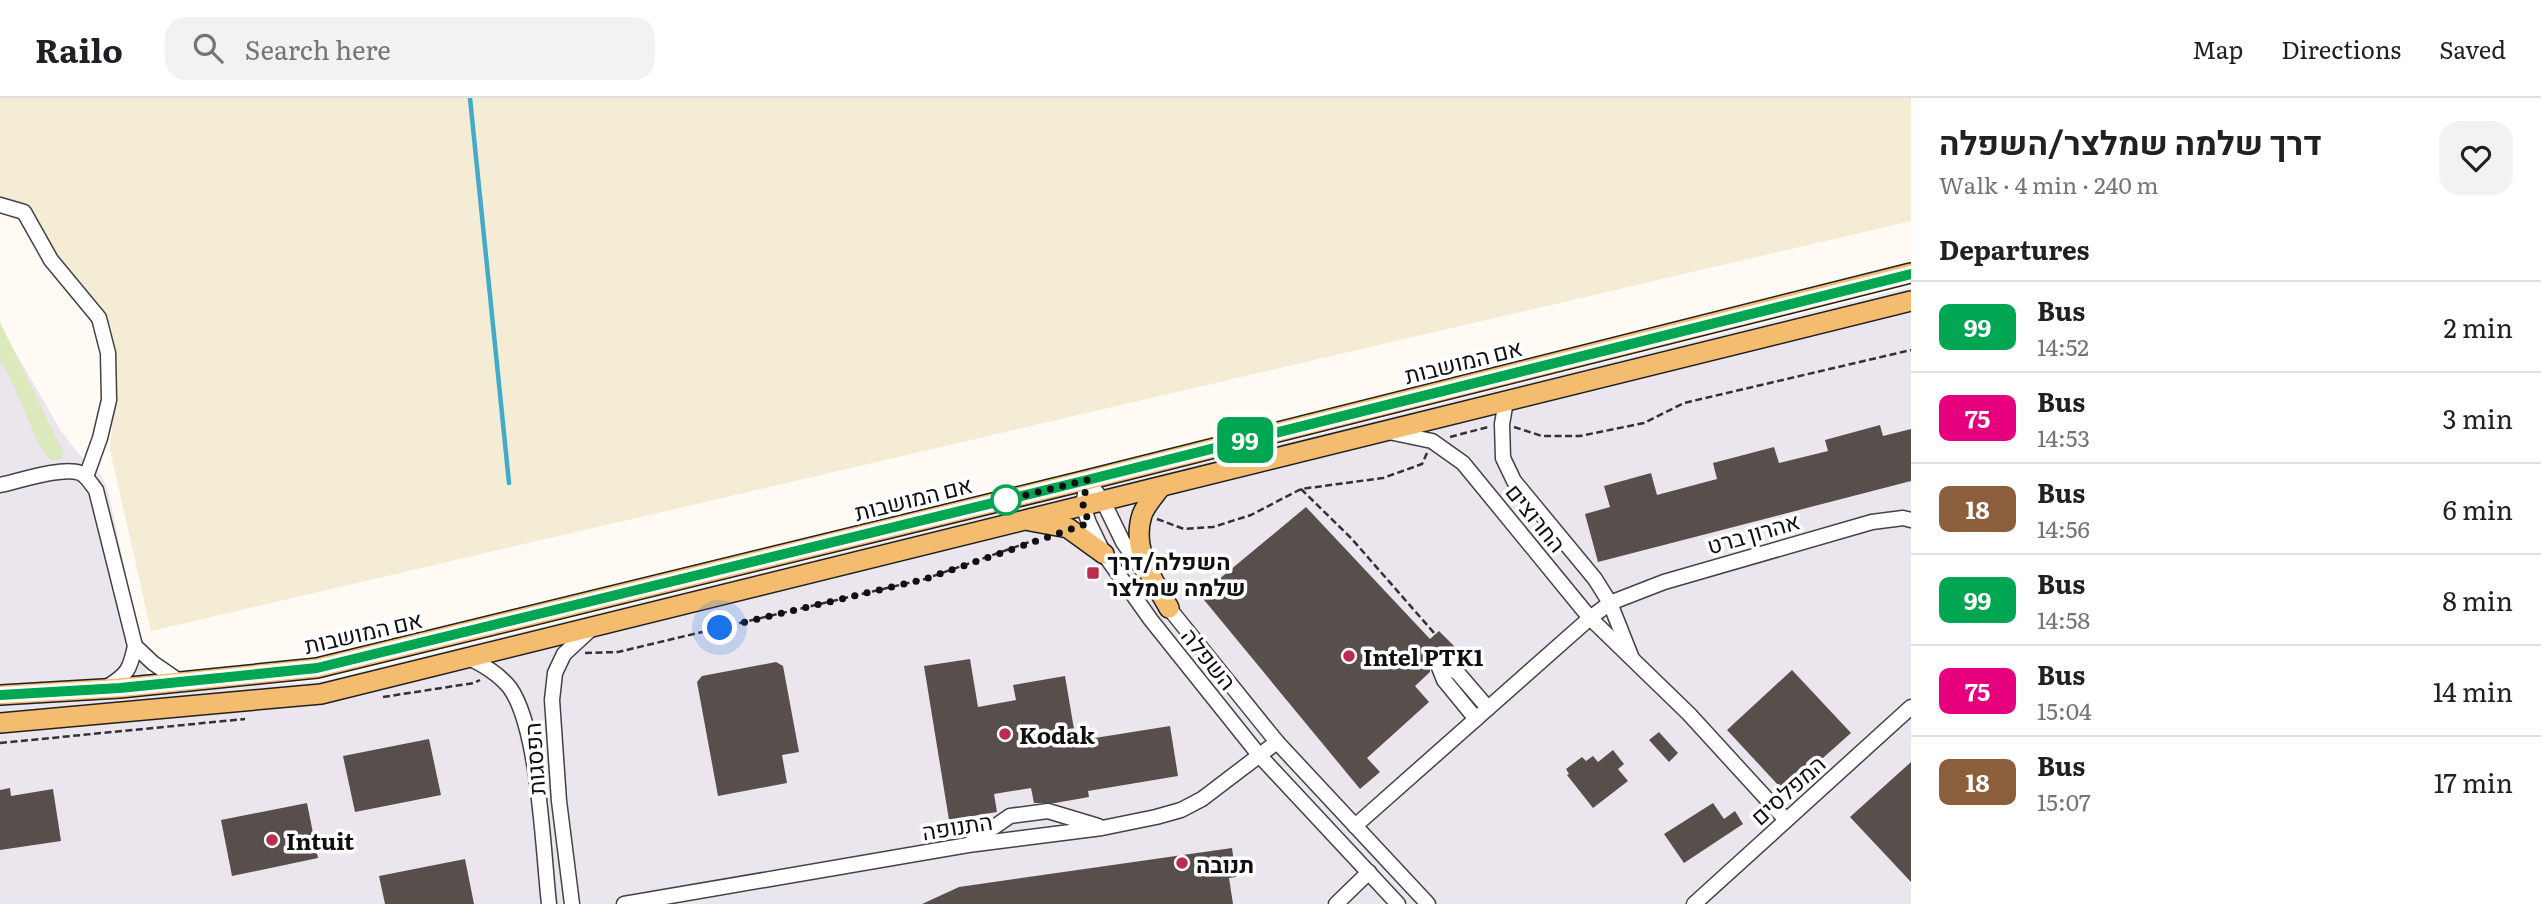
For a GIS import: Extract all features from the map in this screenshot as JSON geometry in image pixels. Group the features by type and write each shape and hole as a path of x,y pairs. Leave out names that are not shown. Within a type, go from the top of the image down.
{"main road":[{"name":"אם המושבות","path":"0,695 182,683 317,668 1087,480 1911,274"},
{"path":"0,723 321,694 1911,302"},
{"path":"1160,488 1142,514 1140,533 1143,561 1169,608"},
{"path":"1026,520 1068,528 1104,554"}],"street":[{"path":"0,205 24,212 51,260 99,318 108,353 109,400 100,438 86,477"},
{"name":"החרוצים","path":"1506,401 1502,424 1503,458 1514,481 1595,579 1610,603 1633,660"},
{"name":"החרוצים","path":"1387,432 1432,441 1463,463 1590,618 1689,714 1786,820"},
{"path":"0,485 66,471 79,472 96,490 135,646 130,667 122,678 103,689"},
{"path":"1083,506 1087,480"},
{"name":"השפלה","path":"1087,480 1103,501 1123,542 1169,608 1277,742 1427,904"},
{"name":"השפלה","path":"1083,506 1104,554 1151,620 1259,755 1398,904"},
{"name":"אהרון ברט","path":"1355,826 1610,603 1664,582 1859,526 1903,518 1911,520"},
{"path":"564,653 594,626"},
{"path":"135,646 153,663 182,683"},
{"name":"הפסגות","path":"564,653 555,673 552,700 558,801 572,904"},
{"name":"הפסגות","path":"467,657 495,672 521,708 533,757 548,904"},
{"path":"1476,719 1444,681 1438,664 1457,672 1488,708"},
{"name":"המפלסים","path":"1694,904 1911,707"},
{"name":"התנופה","path":"624,904 968,845 1102,828 1181,810 1202,799 1277,742"},
{"path":"968,845 1010,816 1048,811 1102,828"},
{"path":"1336,904 1368,872"}],"path":[{"path":"1142,514 1184,529 1213,527 1251,515 1301,489 1383,478 1422,464 1432,441 1502,424 1542,436 1580,436 1644,423 1684,403 1911,350"},
{"path":"1301,489 1350,538 1436,634"},
{"path":"564,653 618,652 925,579 1042,538"},
{"path":"379,698 474,683 495,672"},
{"path":"0,743 257,717"}],"shaded area":[{"path":"0,98 1911,98 1911,221 151,631 110,450 117,379 89,319 20,220 0,208"},
{"path":"1911,287 1911,904 0,904 0,332 16,353 61,431 79,454 101,475 108,490 151,693 324,681"}],"green space":[{"path":"0,322 62,450 63,457 58,461 50,460 40,447 7,371 0,361"}],"building":[{"path":"1880,425 1883,436 1911,429 1911,481 1598,562 1585,514 1610,507 1604,486 1651,473 1657,495 1717,479 1713,463 1774,447 1779,463 1828,451 1825,440"},
{"name":"Intel PTK1","path":"1306,507 1430,639 1439,631 1456,648 1446,658 1437,655 1430,660 1430,672 1415,686 1429,702 1367,758 1380,772 1360,789 1200,595"},
{"name":"Kodak","path":"970,659 978,707 1016,700 1013,685 1065,676 1076,741 1170,726 1178,776 1088,791 1089,797 1055,803 1034,803 1031,788 994,794 997,812 949,820 924,666"},
{"path":"776,662 783,666 799,752 782,755 787,783 718,796 697,682 702,676"},
{"path":"1792,670 1851,733 1788,789 1779,786 1727,730"},
{"path":"1659,732 1678,753 1669,762 1649,740"},
{"path":"429,739 441,795 355,812 343,756"},
{"path":"1613,750 1624,764 1618,769 1628,781 1593,808 1567,775 1569,774 1566,769 1582,757 1586,761 1593,756 1598,762"},
{"path":"1911,762 1911,882 1850,817"},
{"path":"10,788 11,796 53,789 61,841 0,850 0,790"},
{"path":"307,803 318,858 232,876 221,820"},
{"path":"1713,803 1724,819 1735,811 1743,824 1684,863 1664,834"},
{"name":"תנובה","path":"1232,848 1236,877 1229,878 1233,904 922,904 959,887"},
{"path":"465,859 474,904 385,904 379,876"}],"waterway":[{"path":"470,98 509,483"}],"bus line":[{"name":"99","path":"0,695 182,683 317,668 1087,480 1911,274"}],"place":[{"name":"השפלה/דרך שלמה שמלצר","path":"1093,573"},
{"name":"Intel PTK1","path":"1349,656"},
{"name":"Kodak","path":"1005,734"},
{"name":"Intuit","path":"272,840"},
{"name":"תנובה","path":"1182,863"}],"route":[{"path":"720,628 925,579 1089,523 1083,506 1087,480 1006,500"}]}
